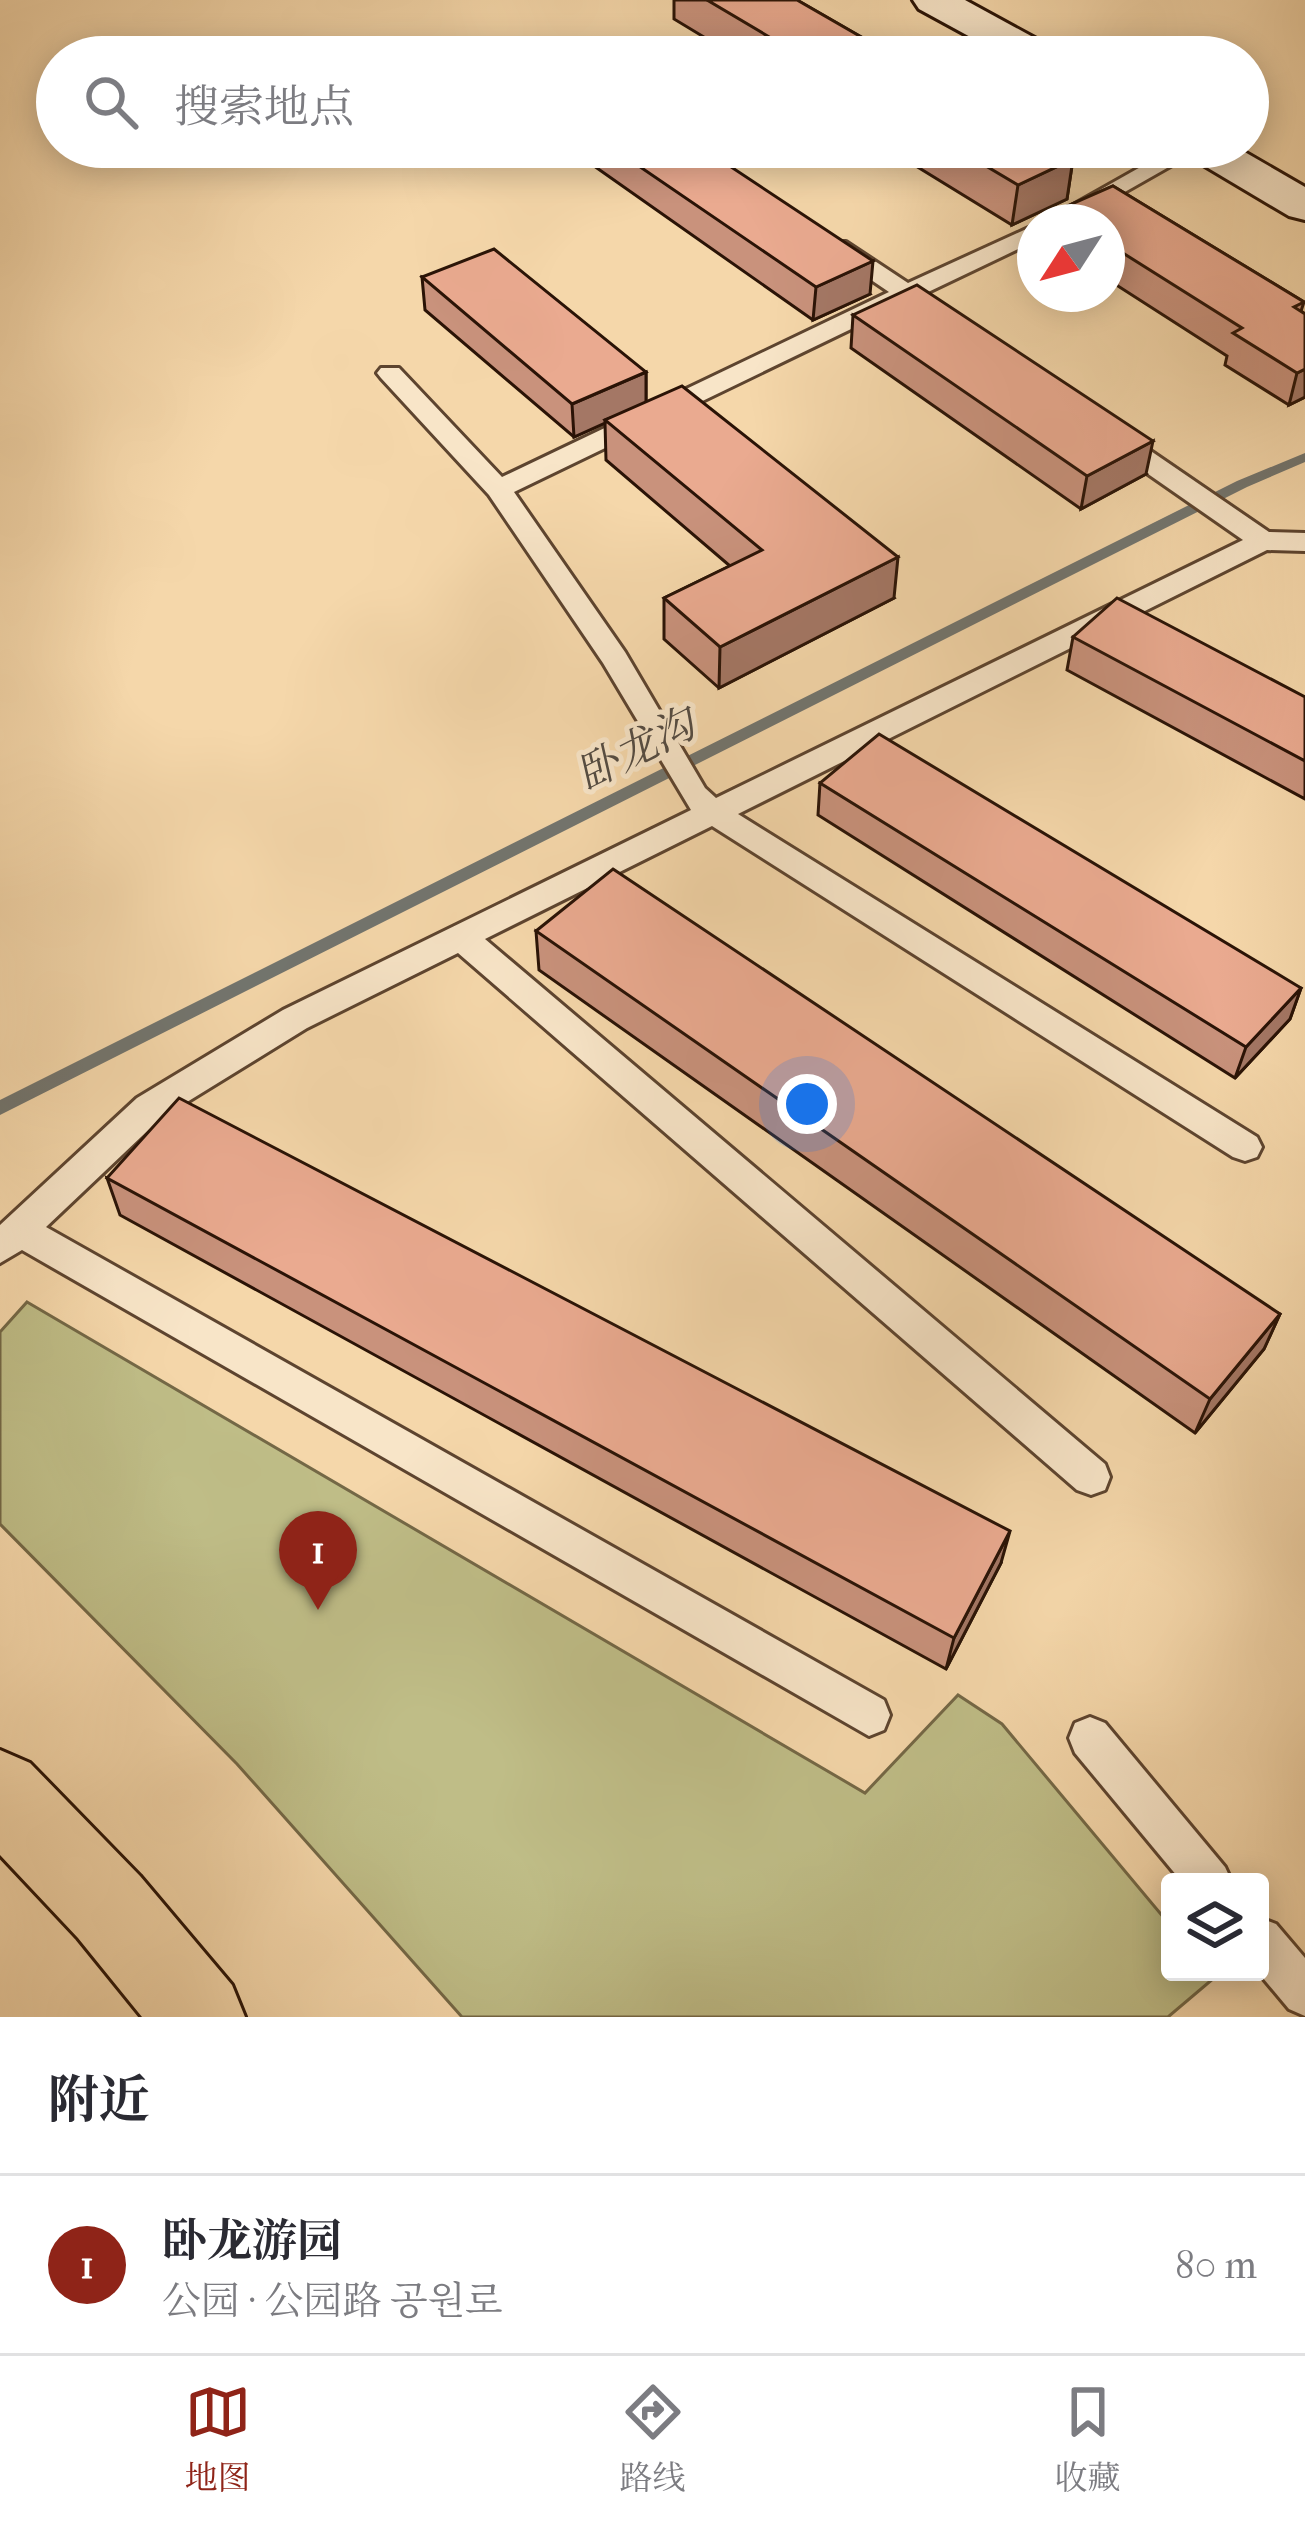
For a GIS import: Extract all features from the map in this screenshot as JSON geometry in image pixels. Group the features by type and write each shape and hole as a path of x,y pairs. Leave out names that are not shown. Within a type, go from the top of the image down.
{"main road":[{"path":"0,1793 110,1906 200,2017"}],"street":[{"path":"934,0 1000,36"},
{"path":"1240,168 1305,206"}],"lane":[{"path":"1086,204 1153,168"},
{"path":"816,233 966,334"},
{"path":"498,489 1017,241"},
{"path":"390,373 498,489 615,659 703,804 1245,1147"},
{"path":"1098,426 1263,541"},
{"path":"869,1715 10,1239 149,1108 238,1051 461,937 703,804 1263,541 1305,542"},
{"path":"461,937 1091,1477"},
{"path":"1090,1738 1202,1873"},
{"path":"1269,1951 1305,1993"}],"shaded area":[{"path":"27,1302 865,1793 958,1695 1002,1724 1161,1914 1161,1981 1210,1981 1168,2017 462,2017 237,1764 0,1524 0,1332"}],"building":[{"path":"707,0 797,0 860,36 768,36"},
{"path":"642,168 733,168 873,261 816,287"},
{"path":"989,168 1054,168 1018,185"},
{"path":"1113,186 1304,302 1294,307 1305,314 1305,369 1297,373 1233,333 1242,328 1125,254 1125,204 1072,204"},
{"path":"494,249 646,372 572,404 422,277"},
{"path":"917,285 1153,441 1087,476 853,315"},
{"path":"682,386 898,557 720,647 664,598 762,550 605,420"},
{"path":"1117,598 1305,697 1305,761 1073,637"},
{"path":"879,734 1301,988 1246,1047 820,783"},
{"path":"613,869 1280,1314 1210,1399 536,931"},
{"path":"179,1098 1010,1531 954,1638 107,1178"}],"waterway":[{"name":"卧龙沟","path":"0,1108 1242,484 1305,457"}],"place":[{"name":"卧龙游园","path":"318,1610"}]}
